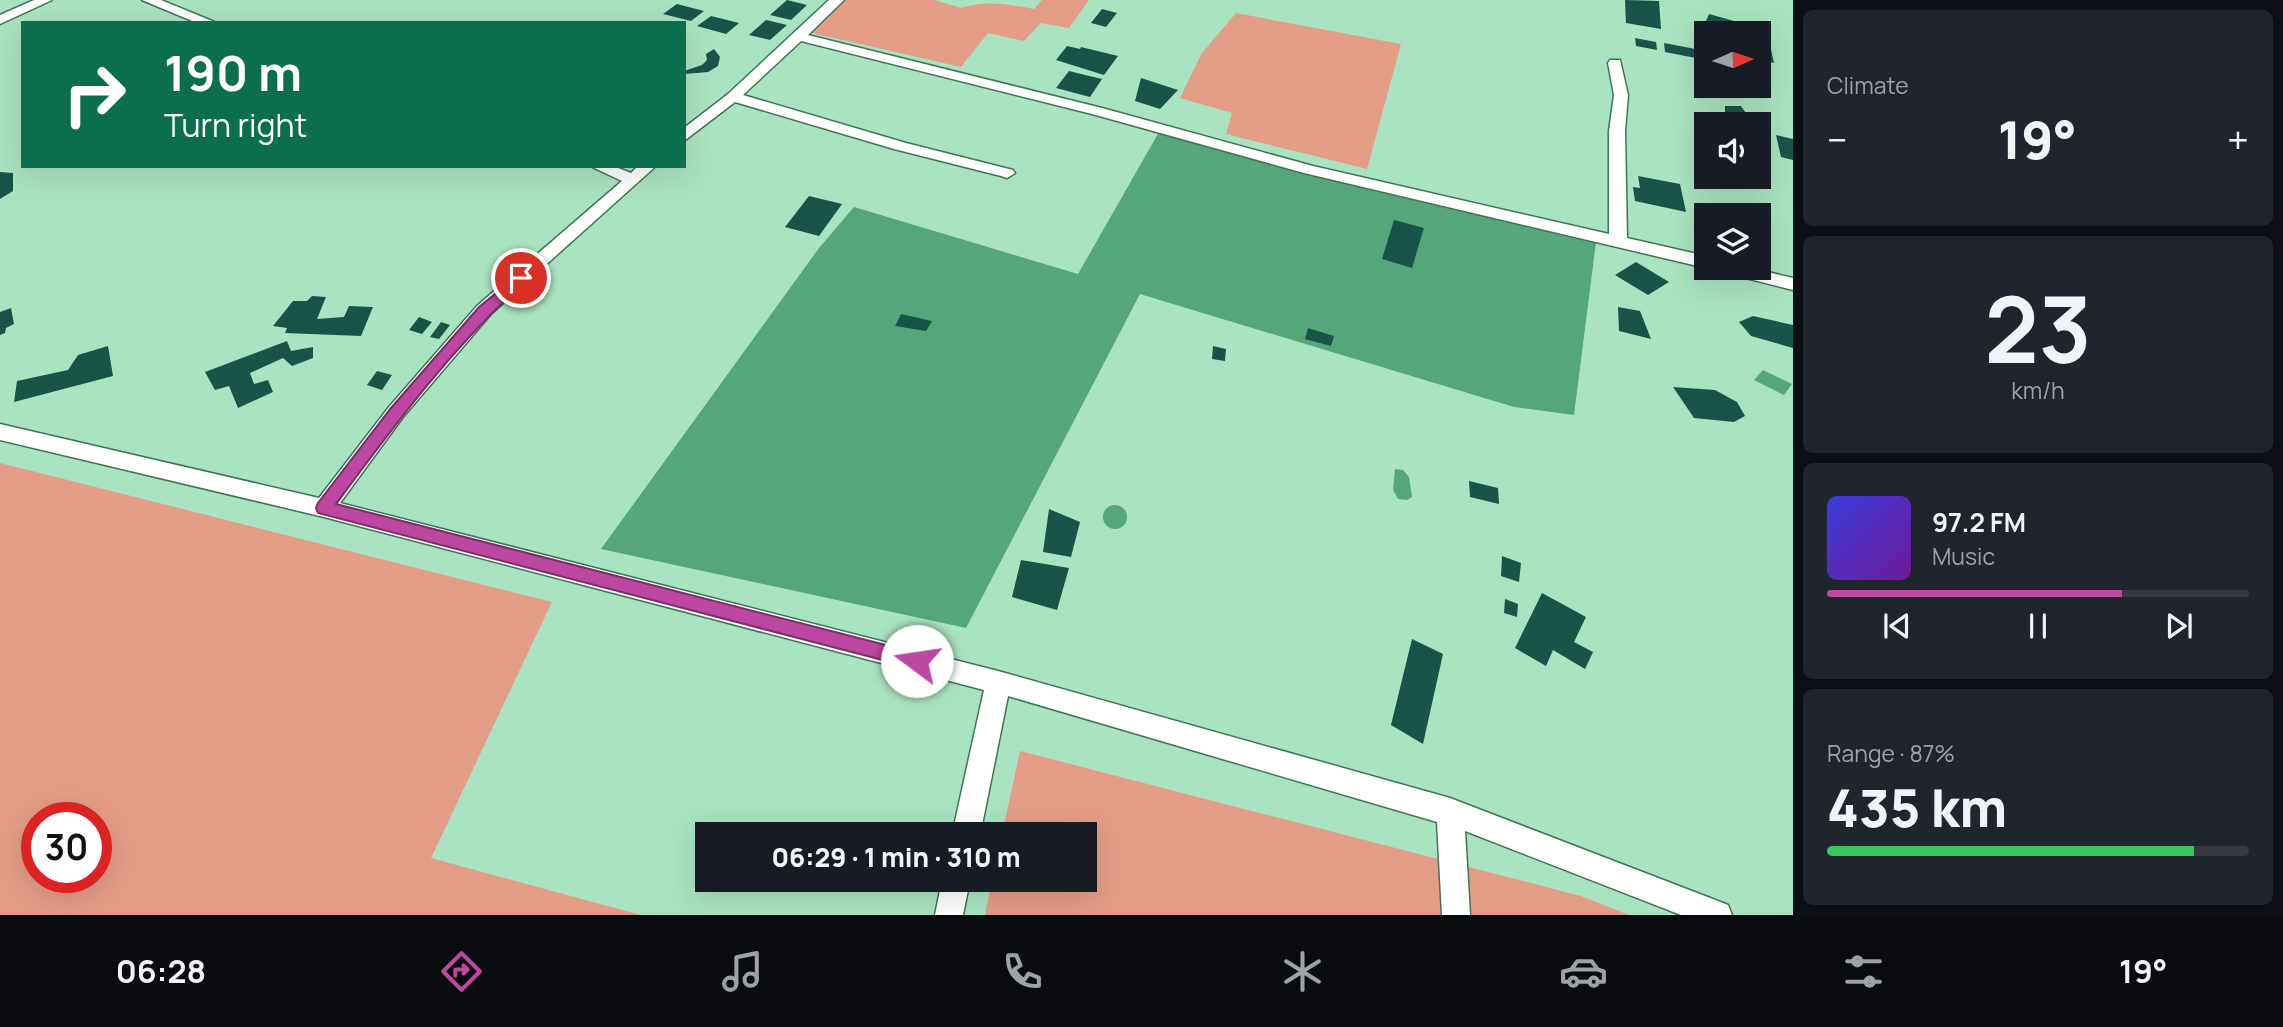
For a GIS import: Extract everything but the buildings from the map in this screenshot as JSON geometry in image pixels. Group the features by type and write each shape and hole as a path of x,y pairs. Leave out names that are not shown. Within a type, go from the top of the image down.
{"street":[{"path":"0,20 45,0"},
{"path":"149,0 205,21"},
{"path":"686,134 733,97 837,0"},
{"path":"797,36 1085,108 1310,170 1694,259"},
{"path":"1615,63 1621,94 1617,131 1618,241"},
{"path":"733,97 887,142 1007,173"},
{"path":"603,168 632,179"},
{"path":"324,508 396,412 484,310 646,168"},
{"path":"1771,279 1793,284"},
{"path":"0,432 324,508 998,682 1450,813 1718,915"},
{"path":"969,822 998,682"},
{"path":"1450,813 1456,915"},
{"path":"949,915 954,892"}],"shaded area":[{"path":"844,0 935,0 961,8 988,3 1034,9 1042,0 1089,0 1069,28 1041,23 1024,41 988,33 961,67 807,32"},
{"path":"1236,13 1401,44 1367,169 1226,134 1232,113 1180,98 1202,53"},
{"path":"1159,132 1596,242 1574,415 1514,407 1140,294 966,628 601,549 819,248 854,207 1078,274"},
{"path":"1763,370 1792,384 1784,395 1754,380"},
{"path":"0,463 552,602 431,858 641,915 0,915"},
{"path":"1395,469 1403,470 1409,477 1412,497 1407,500 1398,499 1393,490"},
{"path":"1115,505 1124,508 1127,517 1124,526 1115,529 1106,526 1103,517 1106,508"},
{"path":"1020,751 1581,896 1629,915 985,915 990,892 1097,892 1097,822 1005,822"}],"route":[{"path":"521,278 484,310 396,412 324,508 917,661"}]}
